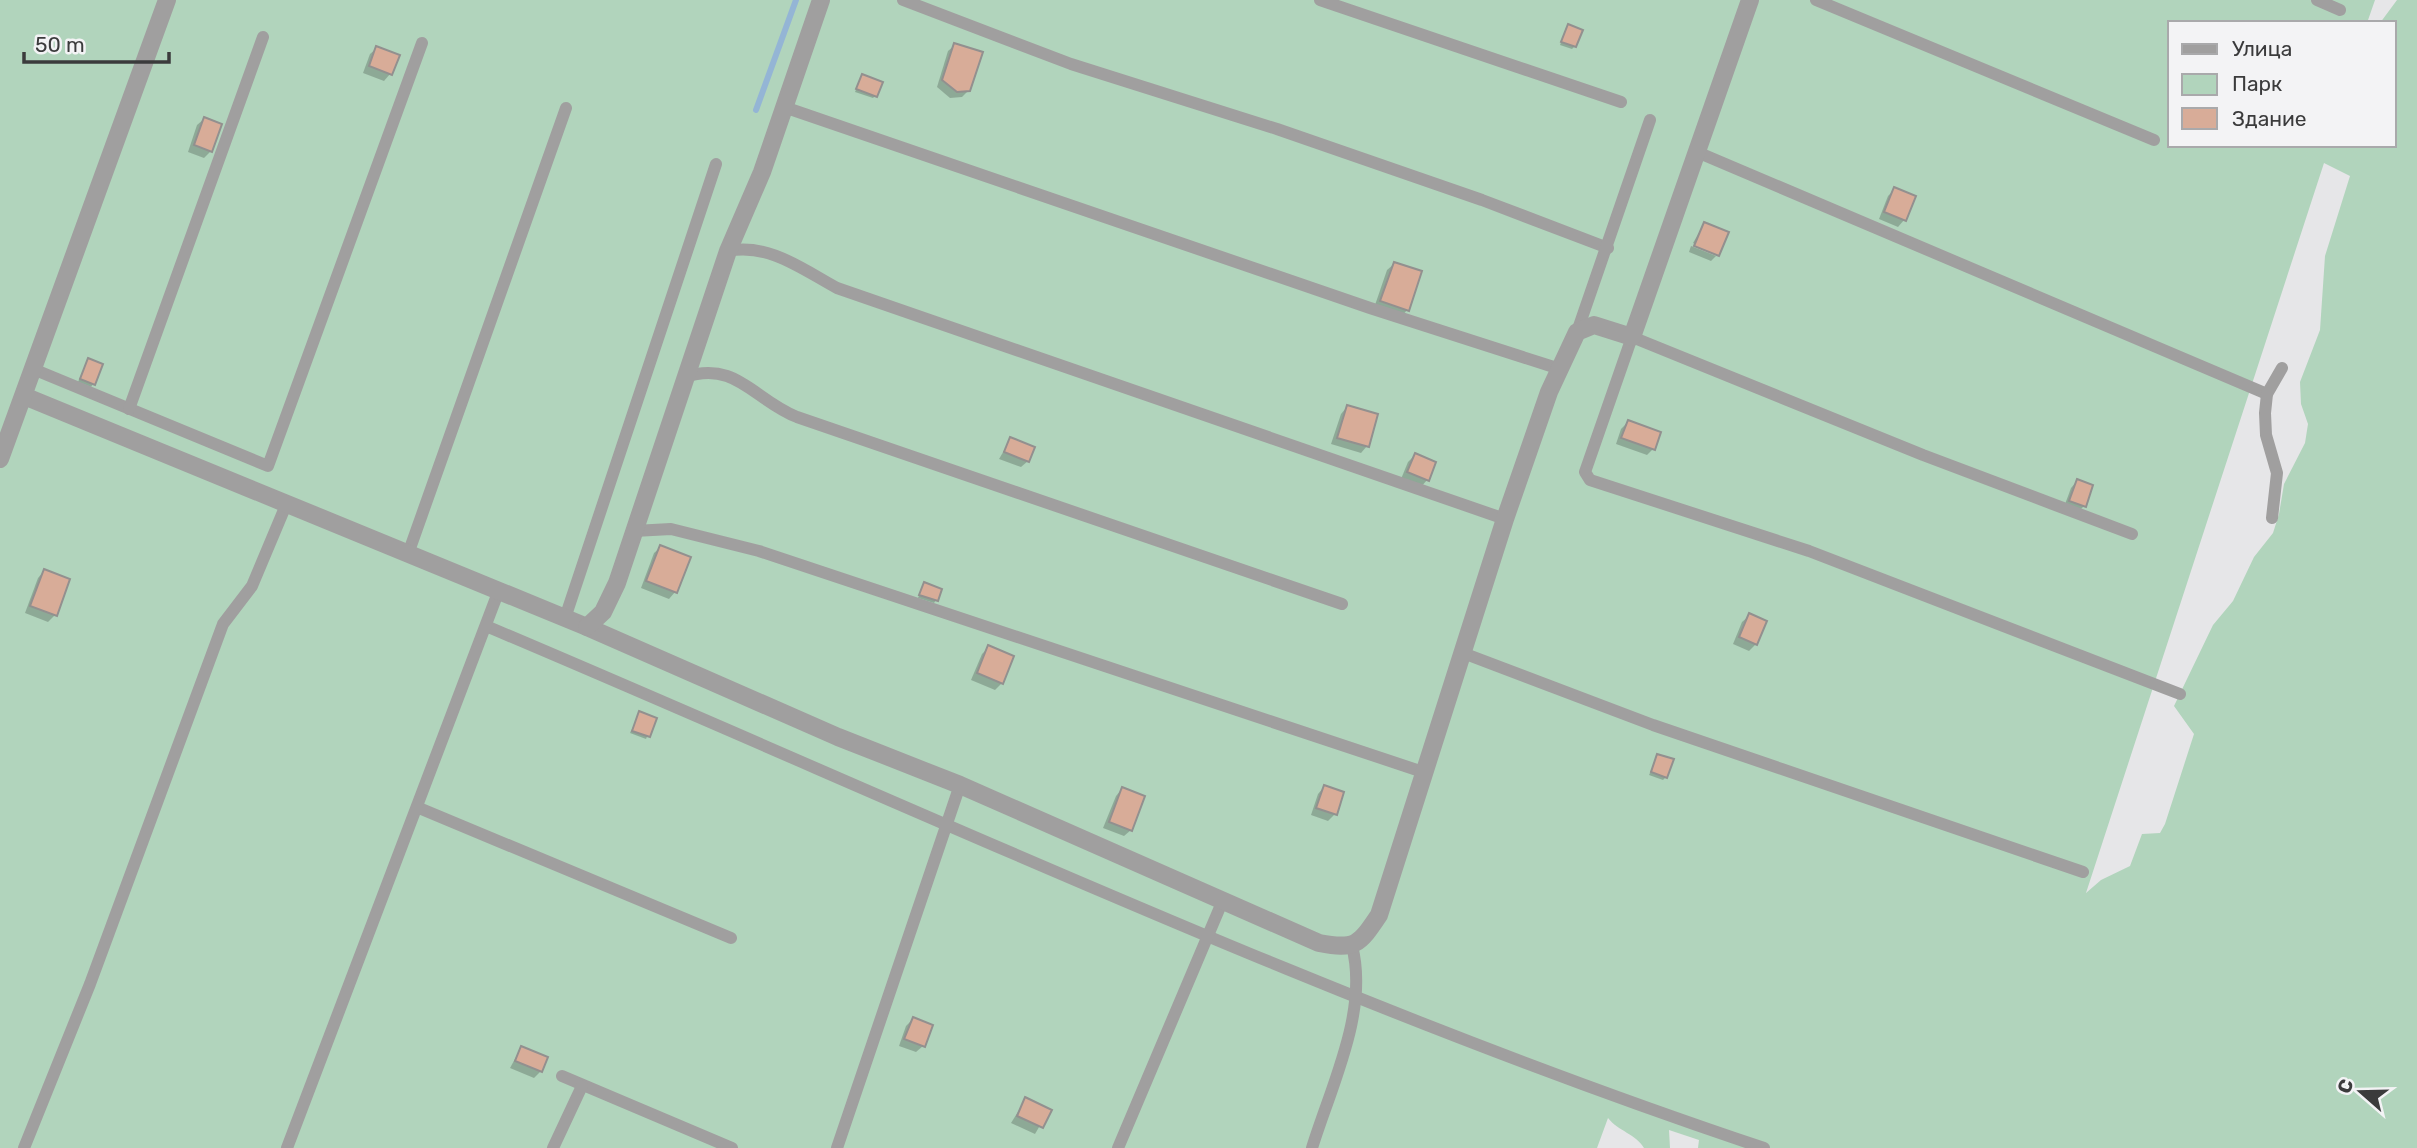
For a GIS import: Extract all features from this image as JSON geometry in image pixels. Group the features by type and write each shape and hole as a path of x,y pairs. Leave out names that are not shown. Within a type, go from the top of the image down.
{"street":[{"path":"0,459 167,0"},
{"path":"587,627 603,612 617,583 728,251 762,172 821,0"},
{"path":"24,396 587,627 838,737 960,785 1319,943 1352,946 1362,940 1379,915 1505,519 1560,369 1577,332 1594,326 1632,337 1751,0"}],"lane":[{"path":"903,0 1071,64 1277,129 1482,200 1608,248"},
{"path":"1320,0 1621,102"},
{"path":"1816,0 2154,140"},
{"path":"2317,0 2340,10"},
{"path":"129,409 262,37"},
{"path":"33,369 268,466 422,43"},
{"path":"783,107 1370,308 1560,369"},
{"path":"408,554 566,108"},
{"path":"1577,332 1650,120"},
{"path":"1696,152 2267,394"},
{"path":"565,618 716,164"},
{"path":"728,251 745,248 764,250 837,288 1505,519"},
{"path":"2132,534 1923,455 1632,337 1586,472 1590,480 1809,551 2180,694"},
{"path":"2272,518 2278,491 2277,473 2266,435 2267,394 2282,368"},
{"path":"685,377 704,371 719,372 738,379 767,402 797,417 1342,604"},
{"path":"24,1148 90,984 223,624 252,586 286,505"},
{"path":"634,531 671,529 759,551 1426,773"},
{"path":"287,1148 419,808 499,590"},
{"path":"486,626 1207,937 1354,997 1648,1109 1765,1148"},
{"path":"1463,653 1653,725 2083,872"},
{"path":"836,1148 960,785"},
{"path":"419,808 731,938"},
{"path":"1118,1148 1223,900"},
{"path":"1312,1148 1348,1035 1356,964 1352,946"},
{"path":"562,1076 732,1148"},
{"path":"553,1148 582,1086"}],"green space":[{"path":"0,0 2375,0 2368,21 2168,21 2168,147 2396,147 2396,21 2381,21 2397,0 2417,0 2417,1148 1698,1148 1699,1140 1669,1130 1670,1148 1644,1148 1608,1118 1597,1148 0,1148","holes":["2324,163 2350,176 2325,256 2320,330 2300,382 2301,404 2308,424 2305,443 2284,484 2273,533 2254,557 2233,601 2213,625 2174,706 2194,734 2165,824 2160,833 2142,834 2130,866 2101,880 2086,893"]}],"building":[{"path":"1568,24 1583,30 1576,47 1561,42"},
{"path":"954,43 983,52 970,91 957,92 942,80"},
{"path":"376,46 400,55 392,75 369,66"},
{"path":"862,74 883,82 877,97 856,89"},
{"path":"204,117 222,124 212,152 194,145"},
{"path":"1894,187 1916,196 1906,221 1884,212"},
{"path":"1704,222 1729,232 1719,256 1694,246"},
{"path":"1394,262 1422,271 1409,311 1380,301"},
{"path":"88,358 103,364 95,385 80,379"},
{"path":"1347,405 1378,414 1369,447 1337,438"},
{"path":"1628,420 1661,432 1655,450 1621,438"},
{"path":"1010,437 1035,447 1029,462 1004,452"},
{"path":"1415,453 1436,462 1429,481 1407,472"},
{"path":"2077,479 2093,485 2086,507 2069,501"},
{"path":"660,545 691,557 677,593 646,581"},
{"path":"44,569 70,579 57,616 30,606"},
{"path":"924,582 942,589 938,601 919,595"},
{"path":"1749,613 1767,621 1757,645 1739,637"},
{"path":"988,645 1014,656 1003,684 977,673"},
{"path":"639,711 657,718 650,737 632,731"},
{"path":"1657,754 1674,759 1667,778 1651,772"},
{"path":"1324,785 1344,792 1337,815 1316,808"},
{"path":"1122,787 1145,796 1132,831 1109,822"},
{"path":"913,1017 933,1025 925,1047 904,1039"},
{"path":"521,1046 548,1057 542,1072 515,1061"},
{"path":"1025,1097 1052,1110 1043,1128 1017,1116"}],"waterway":[{"path":"756,110 796,0"}]}
